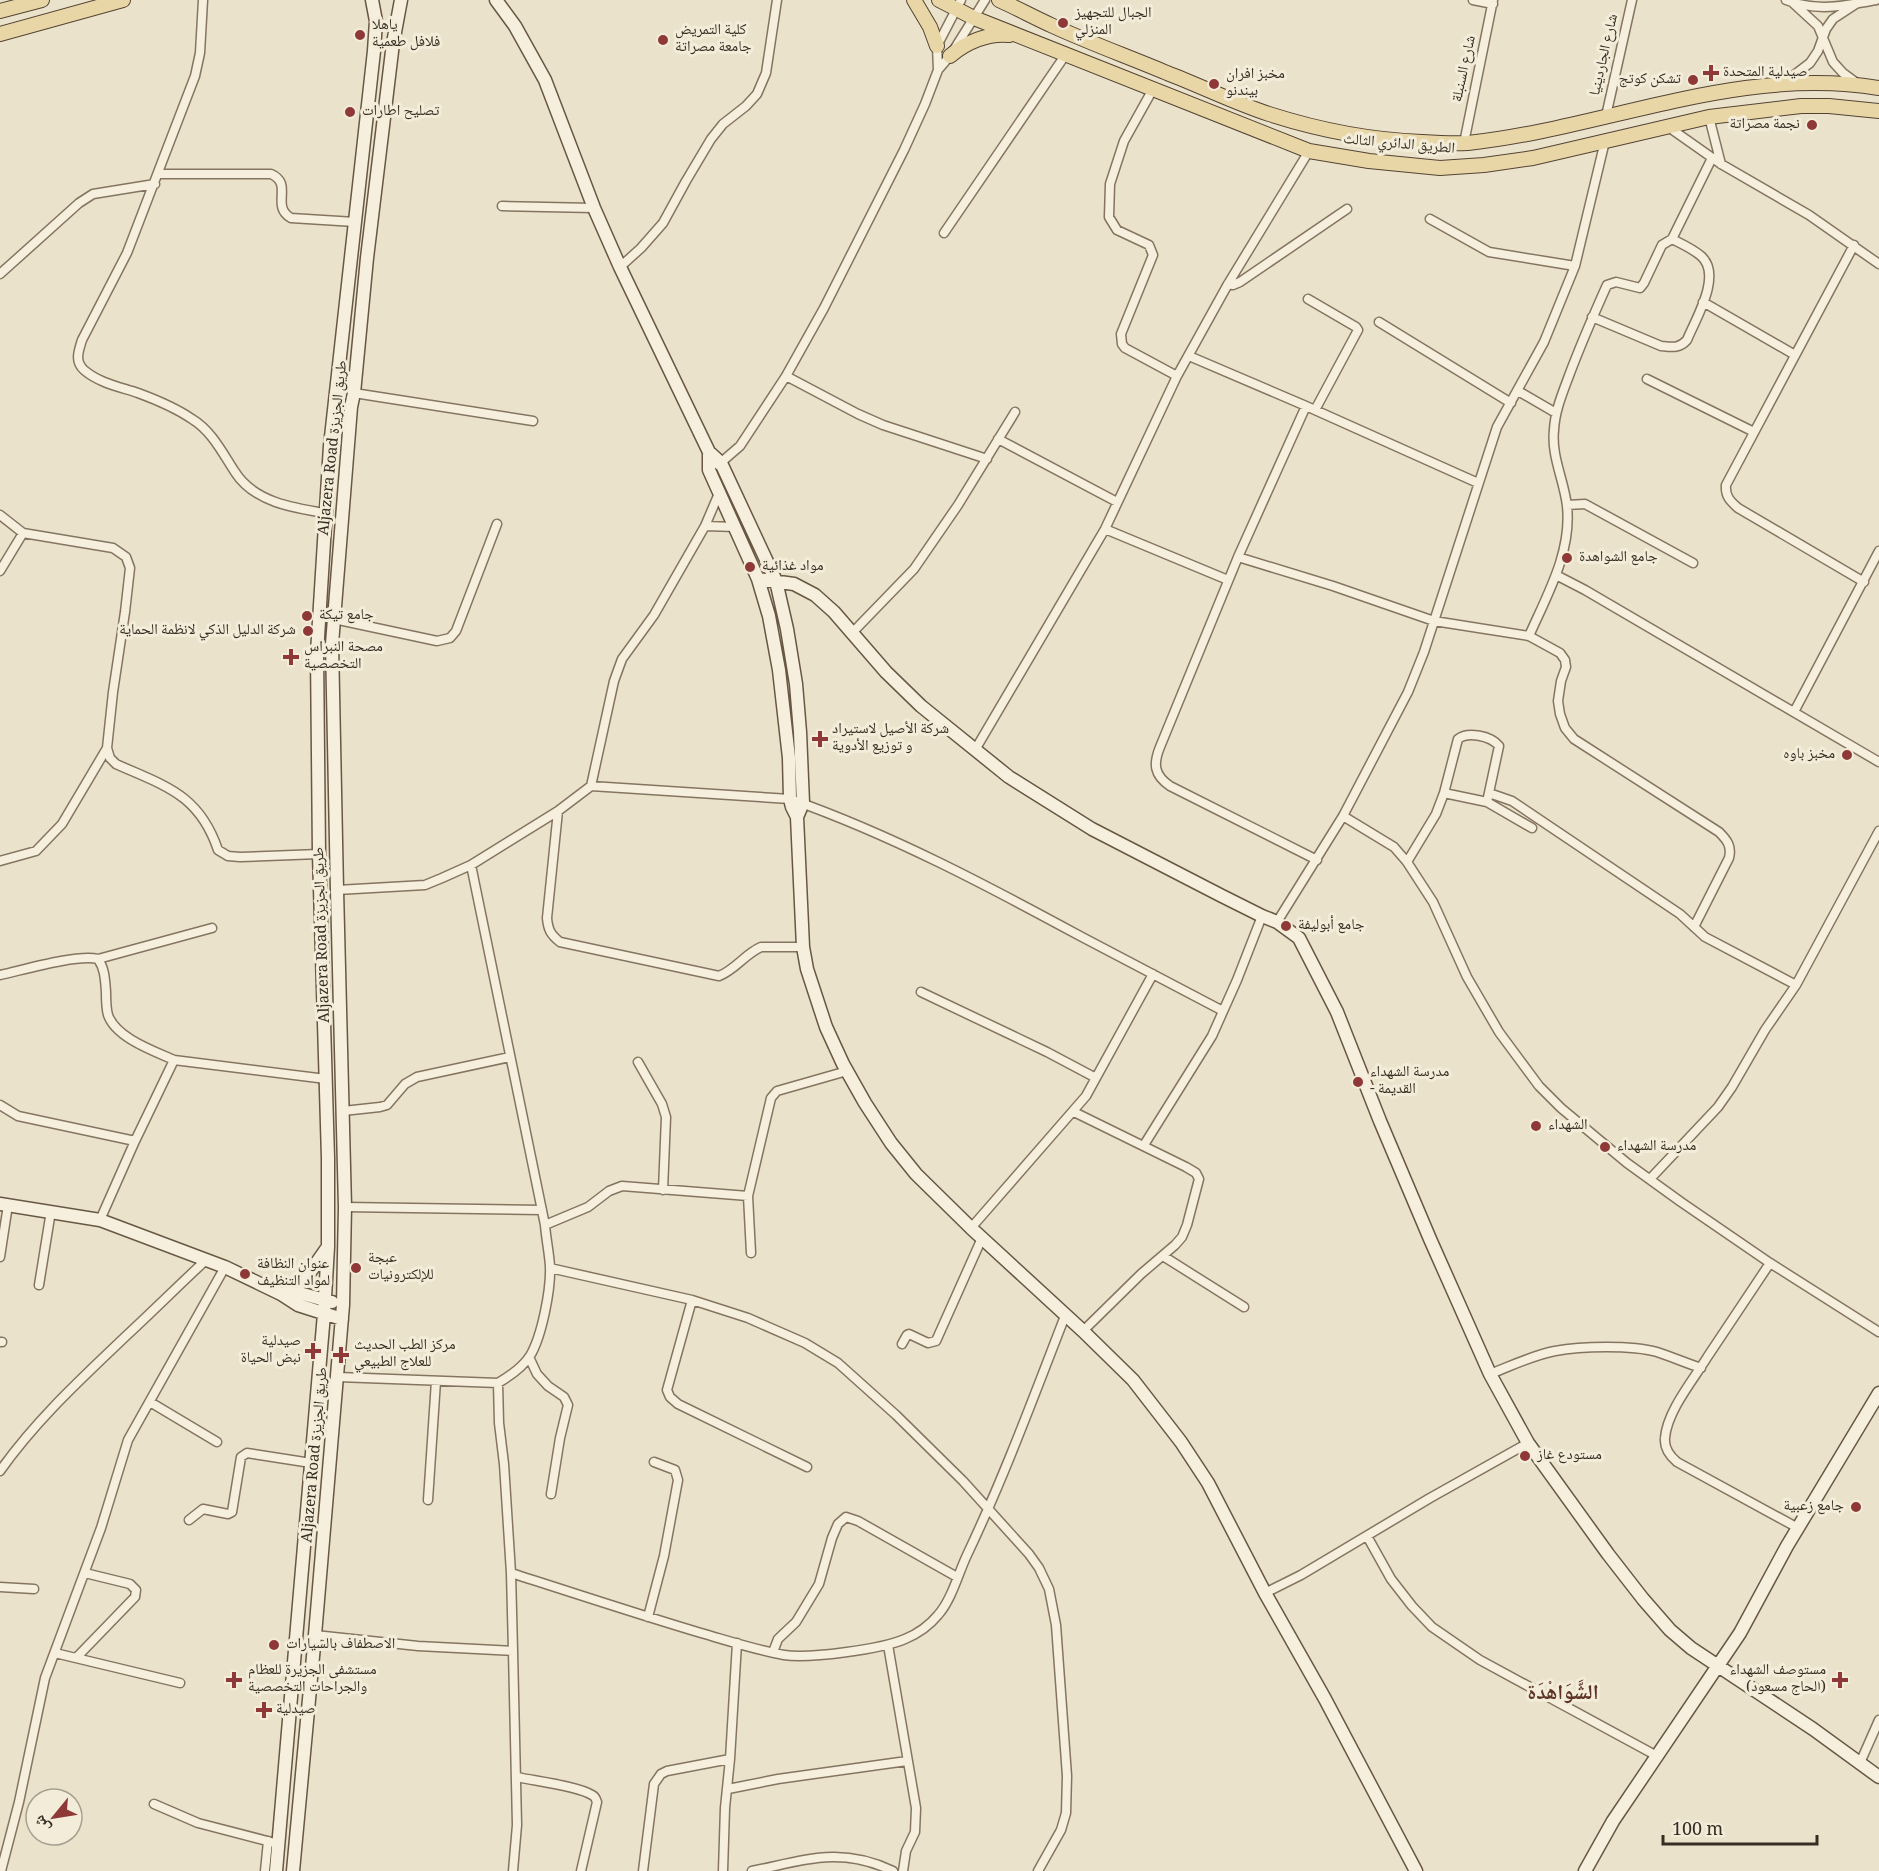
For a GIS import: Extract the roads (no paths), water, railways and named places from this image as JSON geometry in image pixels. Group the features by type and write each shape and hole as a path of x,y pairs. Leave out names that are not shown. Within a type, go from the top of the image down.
{"main road":[{"path":"0,11 42,0"},
{"path":"0,34 123,0"},
{"path":"914,0 938,46"},
{"name":"الطريق الدائري الثالث","path":"939,0 959,4 974,18 1309,151 1369,161 1440,168 1484,165 1533,158 1709,117 1801,106 1879,111"},
{"name":"الطريق الدائري الثالث","path":"999,0 1053,26 1268,114 1335,131 1386,140 1464,143 1540,132 1724,90 1785,83 1858,84 1879,88"},
{"path":"1022,0 1035,17"},
{"path":"950,56 958,49 987,36 1001,34 1022,37"}],"street":[{"path":"202,0 200,53 195,76 127,253 82,340 78,362 84,370 113,386 162,402 195,420 222,449 237,475 249,488 264,497 291,507 325,513"},
{"name":"Aljazera Road طريق الجزيزة","path":"276,1871 273,1843 326,1301 328,1247 317,653 330,446 376,21 372,0"},
{"name":"Aljazera Road طريق الجزيزة","path":"293,1871 343,1305 345,1207 333,698 334,619 349,430 367,258 393,43 401,0"},
{"path":"496,0 515,26 545,80 594,208 620,267 709,452 721,463 776,581 796,684 800,732 797,817 803,947 822,1018 847,1071 865,1103 903,1160 971,1228 1083,1331 1132,1380 1181,1442 1208,1483 1416,1871"},
{"path":"620,267 663,223 711,139 723,124 758,94 766,73 777,0"},
{"path":"710,470 740,446 786,376 824,308 904,150 938,70 950,56 985,0"},
{"path":"1473,0 1493,2"},
{"name":"شارع الجاردينيا","path":"1605,116 1632,0"},
{"path":"1790,2 1812,8 1824,8 1876,0"},
{"name":"شارع السنبلة","path":"1464,143 1493,2"},
{"path":"1790,2 1818,26 1833,62 1858,84"},
{"path":"938,70 938,46 959,4"},
{"path":"1785,83 1810,63 1833,19 1856,4"},
{"path":"944,233 1066,54"},
{"path":"1153,89 1124,141 1110,184 1109,217 1117,230 1149,245 1153,255 1121,334 1122,344 1125,348 1177,376"},
{"path":"1709,117 1720,164"},
{"path":"1667,126 1720,164 1809,215 1879,264"},
{"path":"1277,922 1343,816 1408,692 1424,652 1497,427 1544,342 1575,266 1605,141"},
{"path":"975,750 1105,529 1177,376 1228,284 1309,151"},
{"path":"1529,636 1556,575 1568,528 1567,505 1554,448 1556,412 1592,317 1607,285 1616,282 1640,288 1644,283 1662,245 1672,239 1712,158"},
{"path":"158,174 271,174 279,177 282,183 281,207 285,215 291,218 355,222"},
{"path":"0,274 79,203 93,194 155,184"},
{"path":"502,206 594,208"},
{"path":"1228,284 1233,285 1240,282 1347,209"},
{"path":"1430,219 1490,252 1575,266"},
{"path":"1592,317 1661,346 1673,348 1682,345 1687,340 1707,293 1709,278 1703,257 1672,239"},
{"path":"1854,245 1726,485 1727,495 1731,502 1746,513 1864,582"},
{"path":"1308,299 1358,330 1316,410"},
{"path":"1703,302 1794,355"},
{"path":"1379,322 1511,403"},
{"path":"1189,356 1478,483"},
{"path":"786,376 858,414 987,459"},
{"path":"1647,379 1754,432"},
{"path":"1518,391 1556,412"},
{"path":"354,393 532,421"},
{"path":"1306,406 1228,580 1160,747 1155,770 1162,781 1170,786 1317,860"},
{"path":"852,633 914,568 958,506 1015,412"},
{"path":"999,439 1117,502"},
{"path":"709,452 710,470 758,579 769,616 779,670 789,758 797,801"},
{"path":"337,890 425,885 471,865 558,811 591,786 614,681 622,659 654,615 705,526 720,491"},
{"path":"1567,505 1585,504 1693,563"},
{"path":"0,515 23,533 112,548 126,556 130,568 107,748 110,758 116,764 176,791 202,817 218,850 228,856 319,854"},
{"path":"334,619 437,641 450,638 456,631 497,524"},
{"path":"705,526 736,527"},
{"path":"1105,529 1228,580"},
{"path":"0,571 23,533"},
{"path":"1794,712 1879,551"},
{"path":"1238,557 1333,586 1434,621 1529,636 1560,653 1565,660 1566,667 1558,701 1560,714 1565,728 1574,739 1719,832 1728,842 1731,851 1729,858 1694,927"},
{"path":"1556,575 1879,762"},
{"path":"758,579 794,584 815,595 834,612 886,672 921,706 1010,777 1092,829 1277,922 1299,938 1337,1012 1407,1186 1490,1374 1528,1443 1608,1554 1670,1630 1691,1648 1879,1777"},
{"path":"1407,862 1436,814 1458,739 1463,735 1470,734 1495,741 1499,746 1488,797"},
{"path":"0,861 36,851 62,824 107,748"},
{"path":"591,786 797,801 976,879 1223,1011"},
{"path":"1444,793 1512,801 1680,914 1705,937 1796,985"},
{"path":"1488,797 1532,828"},
{"path":"558,811 547,918 552,936 560,942 719,976 727,973 755,950 803,947"},
{"path":"1343,816 1394,847 1407,862 1433,902 1467,977 1499,1032 1532,1077 1560,1108 1627,1163 1770,1263 1879,1332"},
{"path":"1650,1179 1718,1107 1732,1087 1765,1030 1796,985 1879,831"},
{"path":"338,1377 498,1383 514,1373 529,1358 547,1299 550,1268 545,1225 471,865"},
{"path":"1144,1146 1212,1036 1262,916"},
{"path":"0,975 54,963 98,959 212,928"},
{"path":"98,959 102,965 108,1016 124,1035 174,1060 326,1079"},
{"path":"971,1228 1086,1096 1153,974"},
{"path":"921,992 1096,1078"},
{"path":"343,1111 380,1107 387,1104 405,1084 417,1077 510,1057"},
{"path":"100,1220 174,1060"},
{"path":"638,1062 662,1104 666,1118 663,1190"},
{"path":"752,1253 748,1196 771,1098 777,1091 847,1071"},
{"path":"0,1105 18,1116 135,1141"},
{"path":"1074,1112 1186,1167 1196,1173 1199,1179 1182,1237 1083,1331"},
{"path":"545,1225 588,1207 609,1191 622,1186 748,1196"},
{"path":"0,1257 4,1204 100,1220 287,1292 343,1305"},
{"path":"345,1207 542,1210"},
{"path":"39,1285 51,1211"},
{"path":"902,1344 909,1334 928,1343 936,1341 982,1238"},
{"path":"287,1292 308,1275 328,1247"},
{"path":"1163,1256 1244,1306"},
{"path":"0,1471 38,1421 206,1260"},
{"path":"1770,1263 1670,1418 1664,1439 1670,1456 1677,1462 1798,1528"},
{"path":"1,1871 19,1802 45,1678 101,1528 123,1453 128,1440 225,1267"},
{"path":"550,1268 692,1300 748,1318 805,1343 838,1363 896,1414 989,1508 1029,1554 1049,1588 1056,1625 1067,1776 1065,1813 1061,1830 1038,1871"},
{"path":"287,1292 312,1319 317,1328 321,1346"},
{"path":"692,1300 667,1390 670,1397 678,1404 807,1467"},
{"path":"298,1305 342,1319"},
{"path":"511,1573 648,1617 753,1648 792,1656 826,1654 888,1645 906,1639 923,1629 938,1615 947,1600 989,1508 1065,1316"},
{"path":"1490,1374 1555,1351 1579,1349 1620,1348 1655,1352 1701,1368"},
{"path":"529,1358 537,1374 548,1386 564,1397 568,1405 551,1494"},
{"path":"428,1500 436,1381"},
{"path":"498,1383 499,1424 511,1573 517,1777 517,1825 513,1871"},
{"path":"1585,1871 1613,1821 1740,1633 1798,1528 1875,1407 1879,1393"},
{"path":"150,1402 217,1442"},
{"path":"1265,1593 1301,1575 1528,1443"},
{"path":"189,1521 203,1509 228,1514 232,1512 243,1454 311,1463"},
{"path":"648,1617 664,1556 678,1480 675,1470 654,1462"},
{"path":"773,1652 778,1639 796,1622 819,1584 832,1538 838,1524 846,1517 858,1521 957,1577"},
{"path":"1367,1536 1391,1579 1432,1627 1480,1660 1657,1756"},
{"path":"76,1658 135,1597 136,1590 130,1584 85,1573"},
{"path":"0,1587 34,1589"},
{"path":"315,1635 418,1646 513,1651"},
{"path":"723,1871 725,1808 738,1643"},
{"path":"888,1645 916,1820 915,1832 906,1851 903,1871"},
{"path":"55,1653 180,1683"},
{"path":"1860,1762 1879,1720"},
{"path":"643,1871 654,1784 661,1774 730,1759"},
{"path":"728,1789 778,1779 907,1761"},
{"path":"517,1777 579,1790 596,1798 581,1871"},
{"path":"154,1804 198,1823 273,1843 265,1871"},
{"path":"752,1871 826,1856 841,1856 872,1862 893,1871"}],"place":[{"name":"الجبال للتجهيز المنزلي","path":"1063,23"},
{"name":"ياهلا فلافل طعمية","path":"360,35"},
{"name":"كلية التمريض جامعة مصراتة","path":"663,40"},
{"name":"صيدلية المتحدة","path":"1711,73"},
{"name":"تشكن كوتج","path":"1693,80"},
{"name":"مخبز افران بيندنو","path":"1214,84"},
{"name":"تصليح اطارات","path":"350,112"},
{"name":"نجمة مصراتة","path":"1812,125"},
{"name":"جامع الشواهدة","path":"1567,558"},
{"name":"مواد غذائية","path":"750,567"},
{"name":"جامع تيكة","path":"307,616"},
{"name":"شركة الدليل الذكي لانظمة الحماية","path":"308,631"},
{"name":"مصحة النبراس التخصصية","path":"291,657"},
{"name":"شركة الأصيل لاستيراد و توزيع الأدوية","path":"820,739"},
{"name":"مخبز باوه","path":"1847,755"},
{"name":"جامع أبوليفة","path":"1286,926"},
{"name":"مدرسة الشهداء - القديمة","path":"1358,1082"},
{"name":"الشهداء","path":"1536,1126"},
{"name":"مدرسة الشهداء","path":"1605,1147"},
{"name":"عبجة للإلكترونيات","path":"356,1268"},
{"name":"عنوان النظافة لمواد التنظيف","path":"245,1274"},
{"name":"صيدلية نبض الحياة","path":"313,1351"},
{"name":"مركز الطب الحديث للعلاج الطبيعي","path":"341,1355"},
{"name":"مستودع غاز","path":"1525,1456"},
{"name":"جامع زعبية","path":"1856,1507"},
{"name":"الاصطفاف بالسيارات","path":"274,1645"},
{"name":"مستشفى الجزيرة للعظام والجراحات التخصصية","path":"234,1680"},
{"name":"مستوصف الشهداء (الحاج مسعود)","path":"1840,1680"},
{"name":"صيدلية","path":"264,1710"}],"district":[{"name":"الشَّوَاهْدَة","path":"1563,1694"}]}
